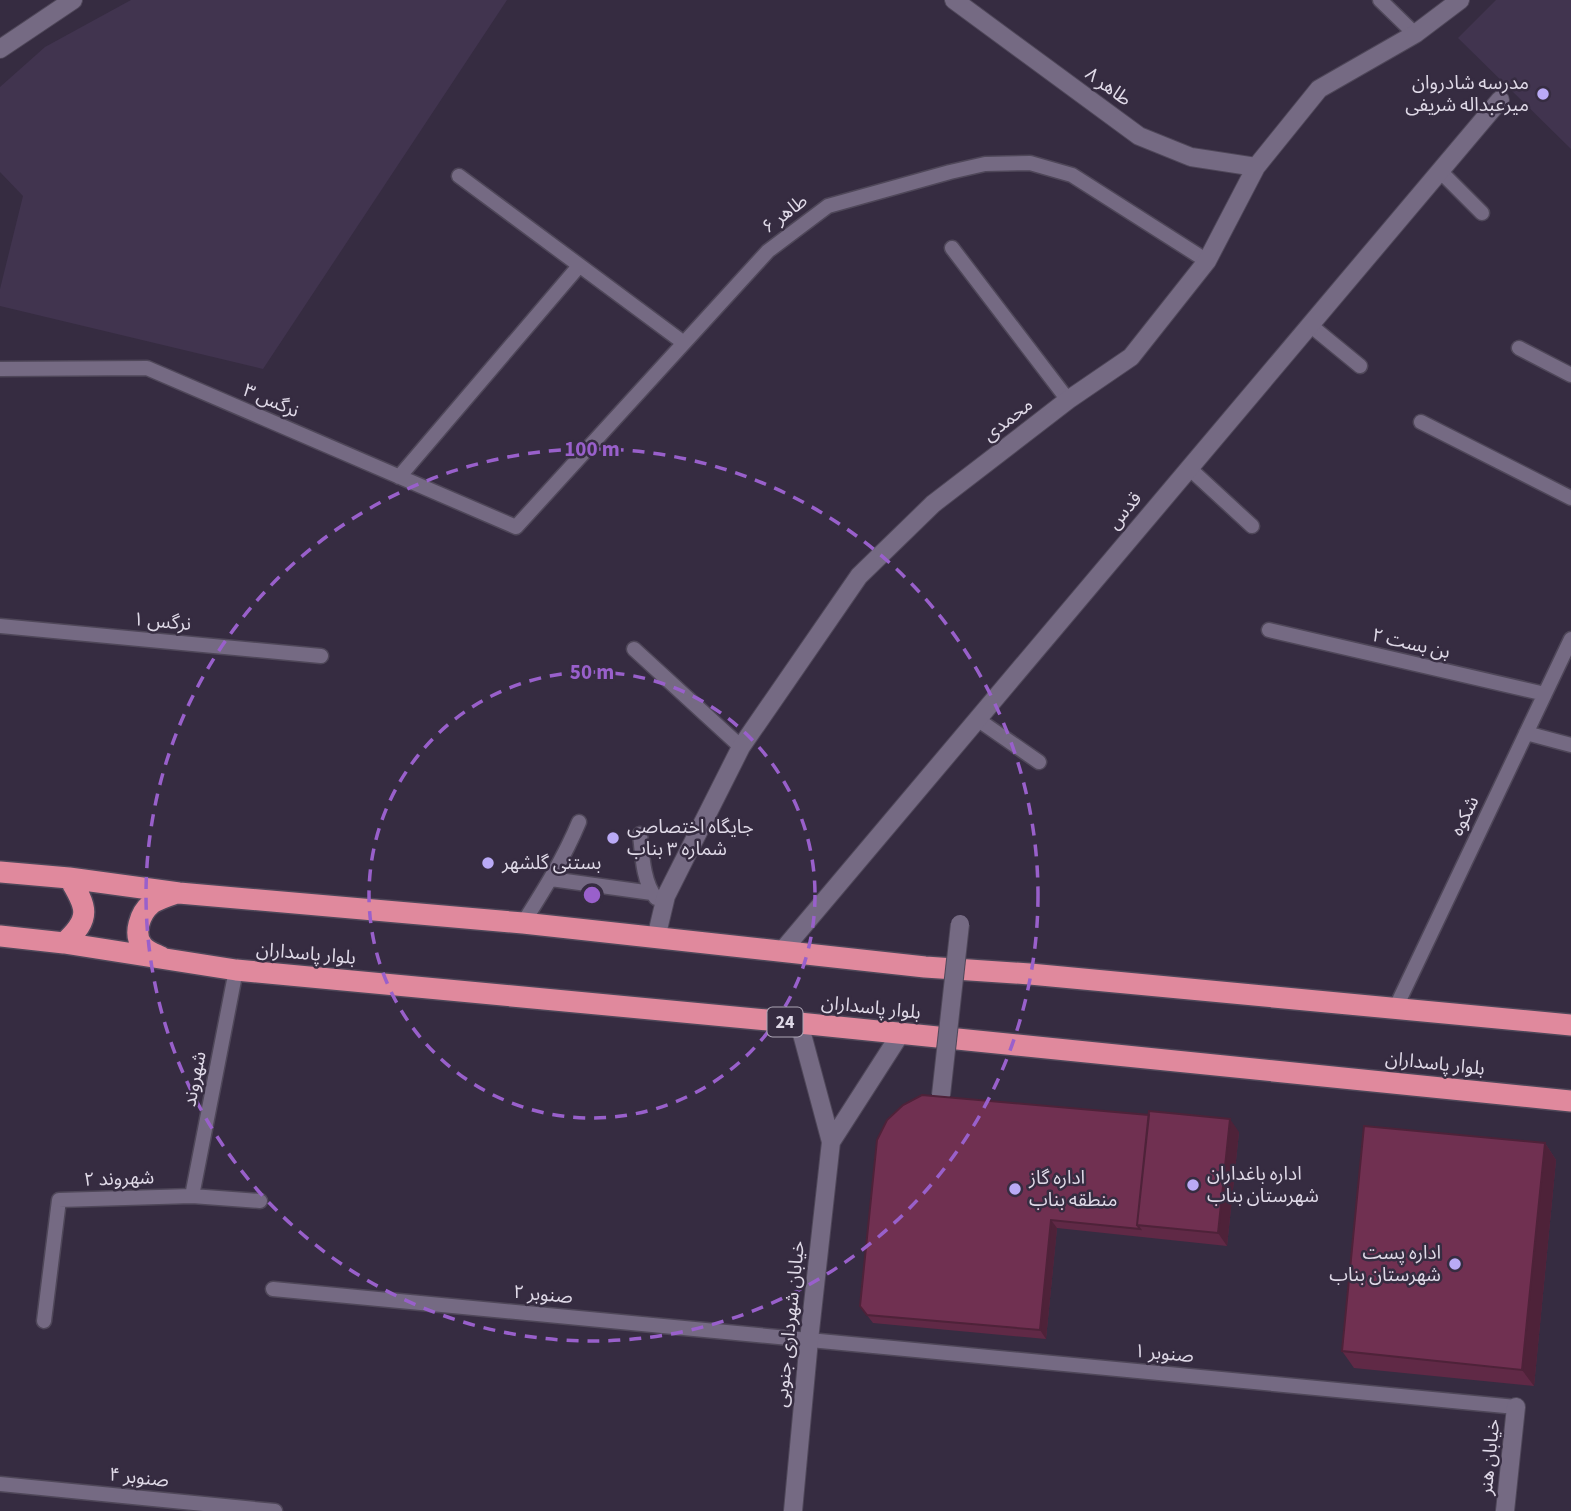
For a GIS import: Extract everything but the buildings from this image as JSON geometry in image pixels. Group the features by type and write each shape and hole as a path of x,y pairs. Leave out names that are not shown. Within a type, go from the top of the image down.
{"highway":[{"path":"0,872 179,893 523,923 925,967 1043,975 1571,1026"},
{"path":"64,943 77,931 83,914 83,903 69,878"},
{"path":"163,958 143,947 138,937 139,927 146,909 153,902 179,893"},
{"name":"بلوار پاسداران","path":"0,936 64,943 236,970 799,1023 1571,1101"}],"street":[{"path":"0,49 73,0"},
{"name":"طاهر ۸","path":"954,0 1139,136 1191,157 1256,167"},
{"name":"محمدی","path":"656,938 658,900 666,896 741,747 859,576 933,504 1068,400 1131,357 1207,261 1256,167 1319,89 1415,34 1460,0"},
{"name":"قدس","path":"782,951 1500,100"},
{"path":"941,1095 960,924"},
{"path":"799,1023 831,1142"},
{"path":"831,1142 901,1034"},
{"name":"خیابان شهرداری جنوبی","path":"793,1511 831,1142"},
{"name":"خیابان هنر","path":"1505,1511 1516,1406"}],"lane":[{"path":"1380,0 1415,34"},
{"name":"طاهر ۶","path":"516,527 768,251 828,206 985,164 1030,163 1072,175 1207,261"},
{"path":"1440,171 1482,213"},
{"path":"459,176 684,343"},
{"path":"952,248 1068,400"},
{"path":"399,477 579,266"},
{"path":"1310,325 1360,366"},
{"path":"1519,348 1571,375"},
{"name":"نرگس ۳","path":"0,369 147,368 516,527"},
{"path":"1421,422 1571,498"},
{"path":"1189,468 1252,526"},
{"name":"نرگس ۱","path":"0,626 321,656"},
{"name":"بن بست ۲","path":"1269,631 1545,694"},
{"name":"شکوه","path":"1395,1009 1545,694 1565,665 1571,639"},
{"path":"634,649 741,747"},
{"path":"977,719 1039,762"},
{"path":"1526,733 1571,745"},
{"path":"523,923 551,880 579,822"},
{"path":"640,834 643,864 658,900"},
{"path":"551,880 658,900"},
{"name":"شهروند","path":"192,1196 236,970"},
{"name":"شهروند ۲","path":"44,1321 60,1200 192,1196 260,1201"},
{"name":"صنوبر ۲","path":"273,1289 809,1339"},
{"name":"صنوبر ۱","path":"809,1339 1516,1406"},
{"name":"صنوبر ۴","path":"0,1484 275,1511"}],"shaded area":[{"path":"131,0 507,0 263,369 0,306 0,289 23,196 0,172 0,87 45,47"},
{"name":"مدرسه شادروان میرعبداله شریفی","path":"1496,0 1571,0 1571,149 1458,38"}],"place":[{"name":"مدرسه شادروان میرعبداله شریفی","path":"1543,94"},
{"name":"جایگاه اختصاصی شماره ۳ بناب","path":"613,838"},
{"name":"بستنی گلشهر","path":"488,863"},
{"name":"اداره باغداران شهرستان بناب","path":"1193,1185"},
{"name":"اداره گاز منطقه بناب","path":"1015,1189"},
{"name":"اداره پست شهرستان بناب","path":"1455,1264"}]}
